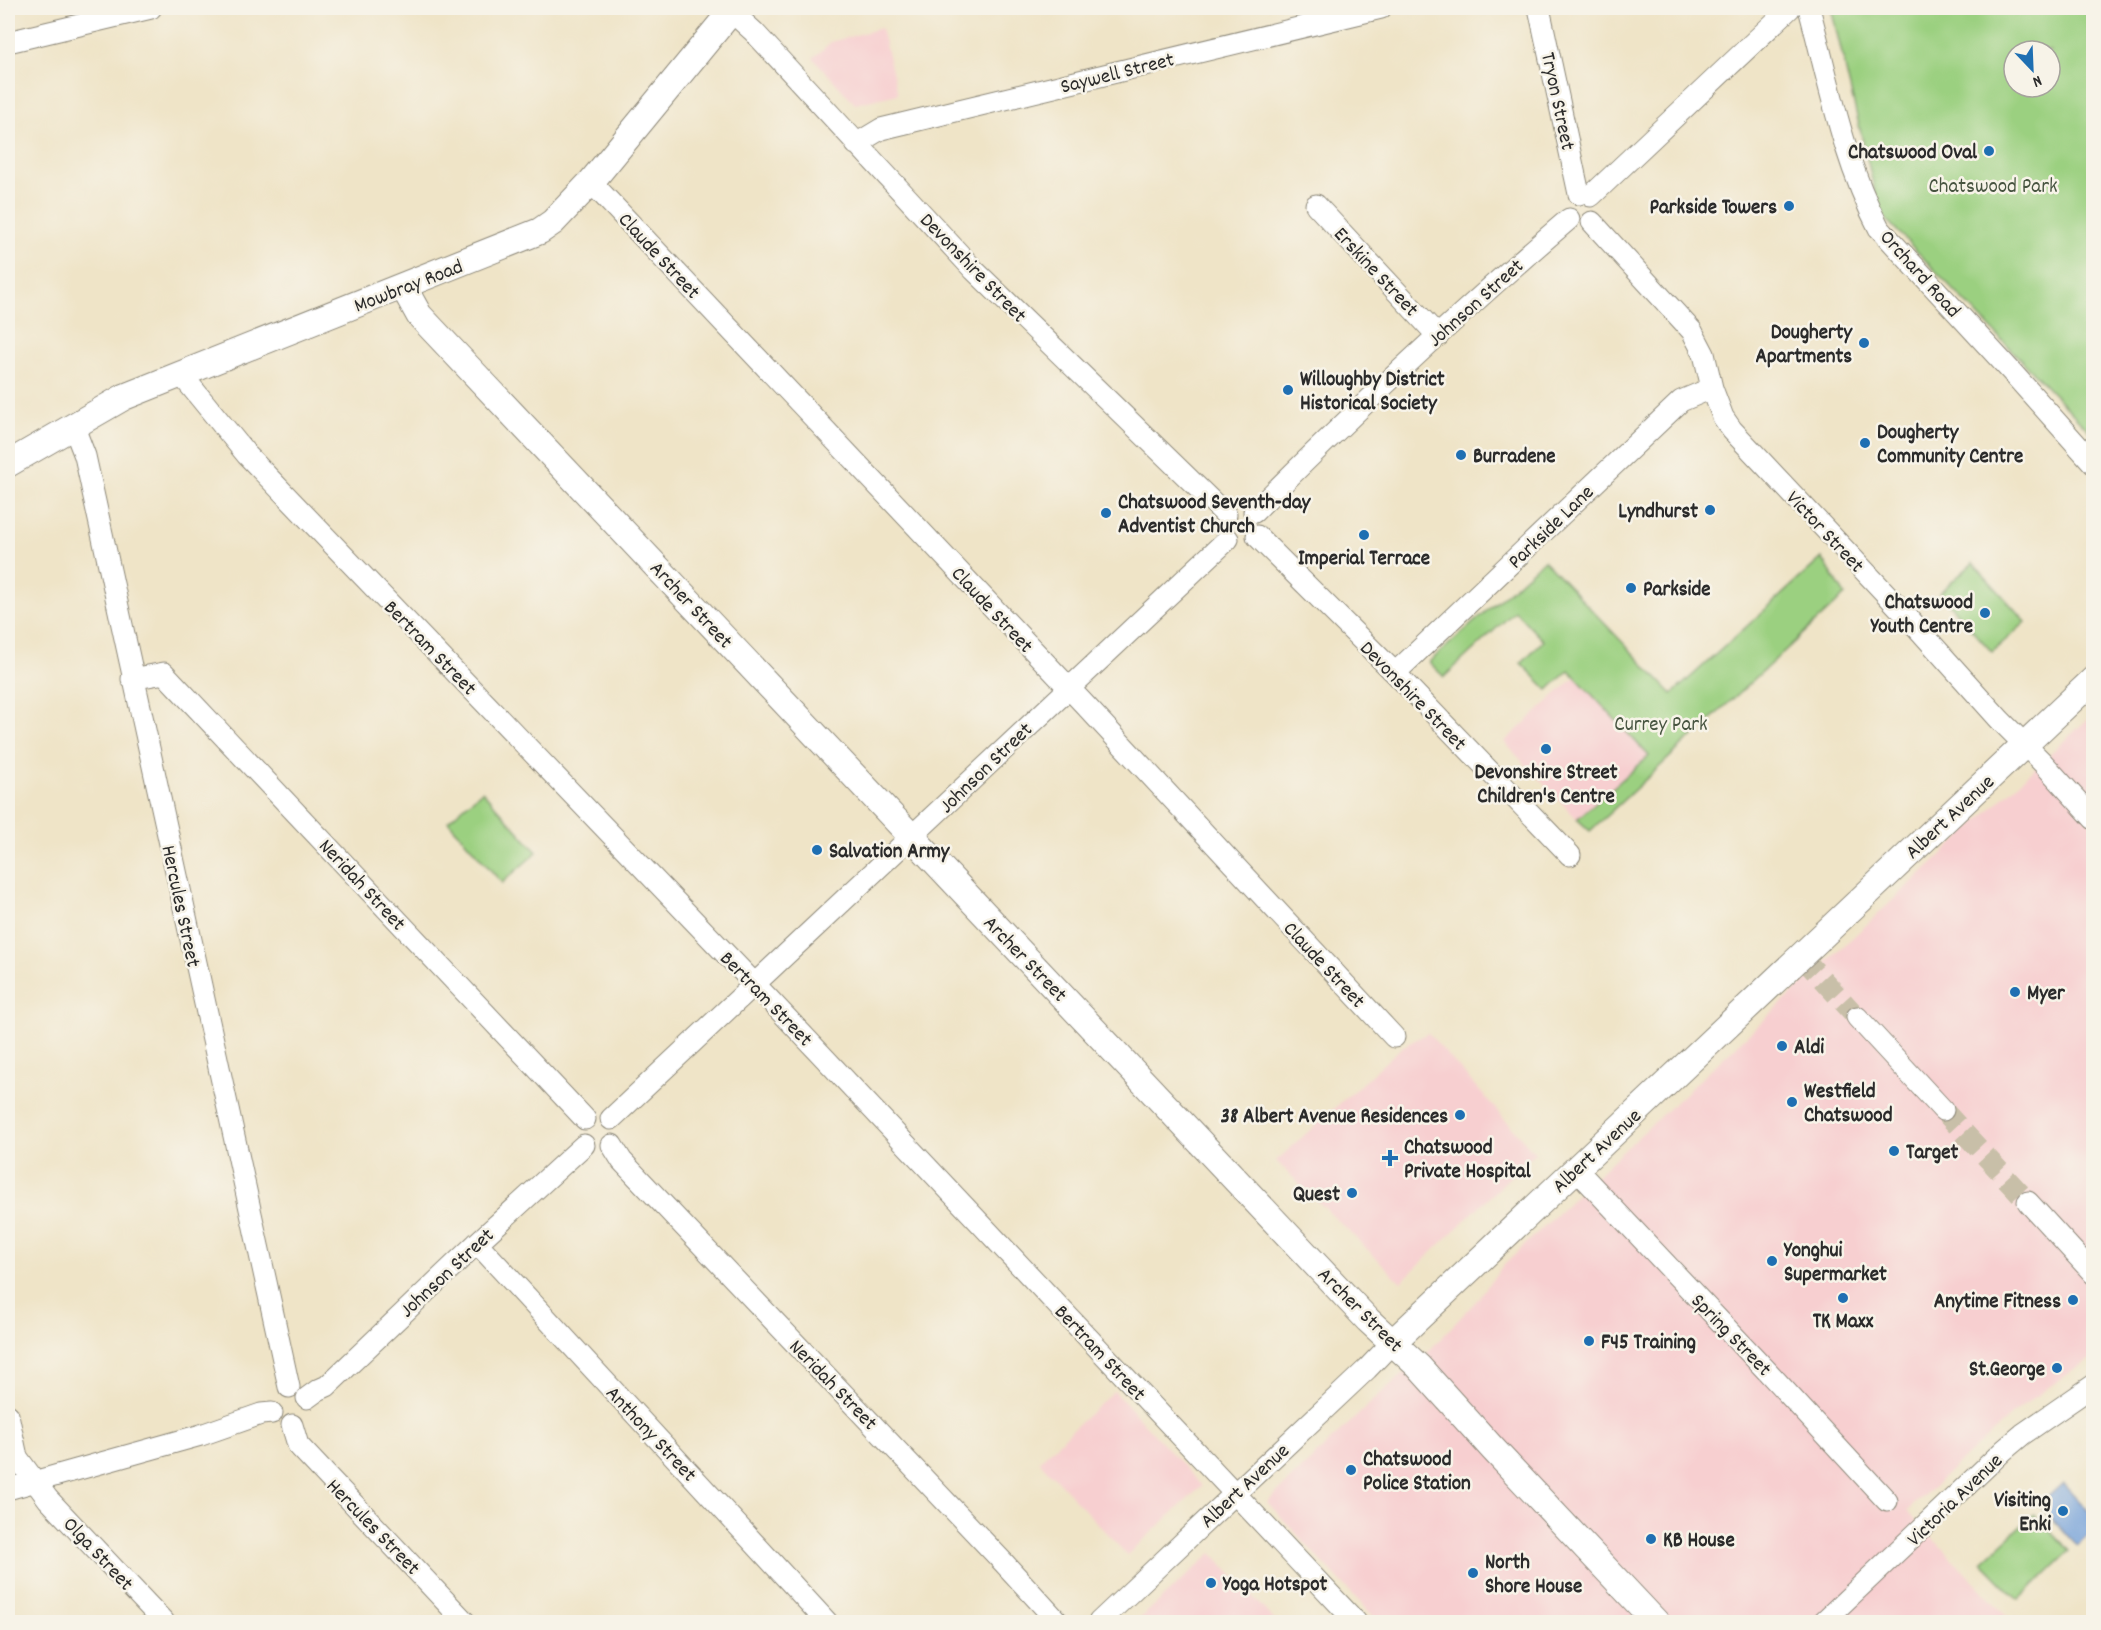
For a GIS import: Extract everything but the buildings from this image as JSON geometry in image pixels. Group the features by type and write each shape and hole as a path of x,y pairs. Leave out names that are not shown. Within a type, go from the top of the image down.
{"main road":[{"name":"Mowbray Road","path":"8,464 124,397 540,231 554,222 591,182 733,9"},
{"name":"Archer Street","path":"403,286 419,315 1368,1320 1418,1366 1656,1623"},
{"name":"Albert Avenue","path":"1392,1343 2094,679"}],"street":[{"path":"8,42 151,8"},
{"name":"Saywell Street","path":"856,144 881,129 1381,8"},
{"name":"Tryon Street","path":"1539,8 1585,195"},
{"path":"1585,195 1598,206 1596,219 1586,226 1580,226 1569,219 1566,207 1573,197 1585,195 1790,8"},
{"name":"Orchard Road","path":"1809,8 1851,165 1865,202 1879,228 2094,464"},
{"name":"Devonshire Street","path":"733,9 974,270 1226,515"},
{"name":"Claude Street","path":"591,182 1069,688 1394,1037"},
{"name":"Erskine Street","path":"1316,205 1438,336"},
{"name":"Johnson Street","path":"1254,512 1481,296 1569,219"},
{"name":"Victor Street","path":"1592,222 1692,331 1704,354 1712,388 1723,417 1732,430 2094,819"},
{"name":"Bertram Street","path":"180,373 247,455 754,984 1356,1623"},
{"name":"Parkside Lane","path":"1395,673 1681,401 1712,388"},
{"name":"Hercules Street","path":"73,426 85,456 132,679 289,1387"},
{"path":"1236,508 1249,509 1254,512 1260,524 1253,541 1242,545 1228,539 1222,526 1226,515 1236,508"},
{"name":"Devonshire Street","path":"1257,536 1395,673 1570,855"},
{"name":"Johnson Street","path":"611,1119 1228,539"},
{"name":"Neridah Street","path":"132,679 164,673 585,1119"},
{"path":"1857,1017 1943,1110"},
{"path":"595,1114 606,1115 611,1119 617,1128 615,1140 608,1149 595,1151 584,1145 580,1129 585,1119 595,1114"},
{"name":"Johnson Street","path":"307,1398 327,1386 584,1145"},
{"name":"Neridah Street","path":"612,1145 622,1161 1005,1563 1058,1623"},
{"name":"Spring Street","path":"1576,1169 1887,1501"},
{"path":"2028,1202 2094,1274"},
{"name":"Anthony Street","path":"477,1243 827,1623"},
{"name":"Albert Avenue","path":"1099,1623 1372,1365 1392,1343"},
{"name":"Victoria Avenue","path":"1823,1623 2004,1450 2023,1434 2094,1385"},
{"path":"289,1387 300,1390 307,1398 309,1405 304,1418 292,1425 276,1420 271,1404 274,1396 280,1390 289,1387"},
{"path":"8,1489 201,1435 261,1414 272,1413"},
{"name":"Olga Street","path":"8,1415 17,1456 48,1499 164,1623"},
{"name":"Hercules Street","path":"292,1425 298,1445 465,1623"}],"shaded area":[{"path":"881,28 898,94 855,104 813,58 831,42"},
{"name":"Devonshire Street Children's Centre","path":"1575,677 1649,756 1577,819 1504,742"},
{"path":"2093,714 2093,1357 2020,1407 1907,1511 2012,1622 1378,1622 1267,1502 1380,1394 1427,1353 1478,1299 1500,1269 1595,1177"},
{"path":"1428,1033 1535,1153 1401,1282 1276,1161 1402,1047"},
{"path":"1114,1391 1202,1486 1127,1555 1039,1461"},
{"path":"1212,1553 1276,1622 1136,1622"}],"green space":[{"name":"Chatswood Park","path":"1831,8 2093,8 2093,435 1880,213"},
{"name":"Currey Park","path":"1822,558 1845,595 1590,831 1577,819 1649,756 1569,670 1548,690 1521,663 1543,641 1515,611 1444,677 1429,662 1544,560 1672,694"},
{"path":"1973,563 2026,622 1992,652 1939,593"},
{"path":"482,791 537,852 502,883 448,821"},
{"path":"2034,1514 2070,1551 2019,1600 1982,1562"}],"water":[{"path":"2063,1483 2093,1516 2093,1531 2077,1546 2039,1505"}],"tunnel":[{"path":"1801,956 1857,1017"},
{"path":"1943,1110 2028,1202"}],"place":[{"name":"Chatswood Oval","path":"1989,151"},
{"name":"Parkside Towers","path":"1789,206"},
{"name":"Dougherty Apartments","path":"1864,343"},
{"name":"Willoughby District Historical Society","path":"1288,390"},
{"name":"Dougherty Community Centre","path":"1865,443"},
{"name":"Burradene","path":"1461,455"},
{"name":"Lyndhurst","path":"1710,510"},
{"name":"Chatswood Seventh-day Adventist Church","path":"1106,513"},
{"name":"Imperial Terrace","path":"1364,535"},
{"name":"Parkside","path":"1631,588"},
{"name":"Chatswood Youth Centre","path":"1985,613"},
{"name":"Devonshire Street Children's Centre","path":"1546,749"},
{"name":"Salvation Army","path":"817,850"},
{"name":"Myer","path":"2015,992"},
{"name":"Aldi","path":"1782,1046"},
{"name":"Westfield Chatswood","path":"1792,1102"},
{"name":"38 Albert Avenue Residences","path":"1460,1115"},
{"name":"Target","path":"1894,1151"},
{"name":"Chatswood Private Hospital","path":"1390,1158"},
{"name":"Quest","path":"1352,1193"},
{"name":"Yonghui Supermarket","path":"1772,1261"},
{"name":"TK Maxx","path":"1843,1298"},
{"name":"Anytime Fitness","path":"2073,1300"},
{"name":"F45 Training","path":"1589,1341"},
{"name":"St.George","path":"2057,1368"},
{"name":"Chatswood Police Station","path":"1351,1470"},
{"name":"Visiting Enki","path":"2063,1511"},
{"name":"KB House","path":"1651,1539"},
{"name":"North Shore House","path":"1473,1573"},
{"name":"Yoga Hotspot","path":"1211,1583"}]}
